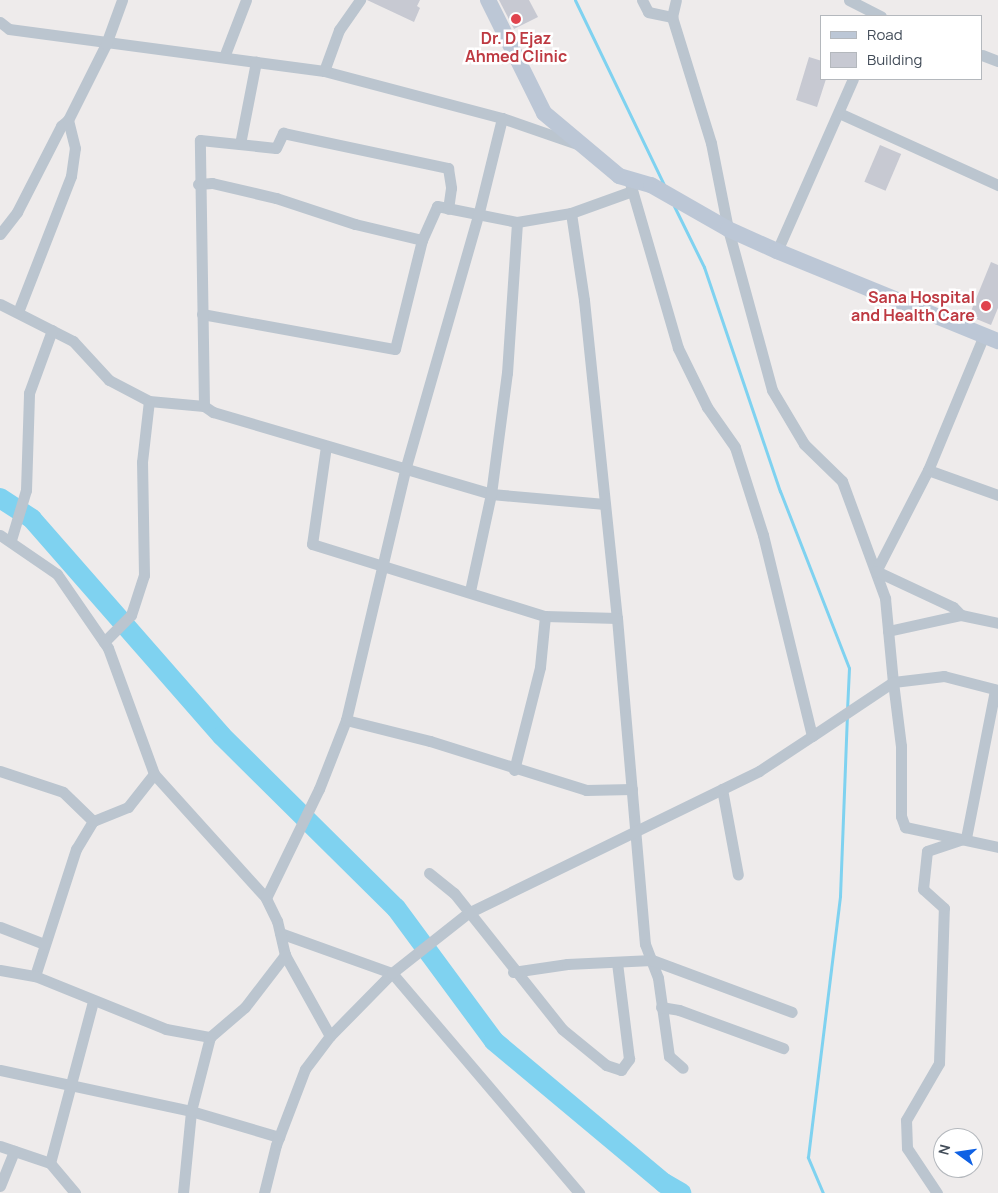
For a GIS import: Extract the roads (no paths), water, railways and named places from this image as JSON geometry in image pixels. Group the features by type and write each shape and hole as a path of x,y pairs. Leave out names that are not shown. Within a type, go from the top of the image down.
{"street":[{"path":"0,234 17,212 61,126 68,120 106,44 122,0"},
{"path":"224,57 246,0"},
{"path":"324,71 339,30 360,0"},
{"path":"488,0 544,113 630,185 678,348 707,407 735,447 763,535 812,736"},
{"path":"642,0 648,12 672,17"},
{"path":"676,0 672,17 711,143 728,230 772,390 804,444 842,481 885,598 901,746 901,816 905,827 966,838 998,847"},
{"path":"849,0 877,15"},
{"path":"0,22 9,30 324,71 502,118 588,148"},
{"path":"983,55 998,62"},
{"path":"240,144 256,62"},
{"path":"777,251 853,80"},
{"path":"839,113 998,185"},
{"path":"266,898 319,789 346,720 405,470 478,216 502,118"},
{"path":"18,312 71,176 75,148 68,120"},
{"path":"204,406 198,184 200,140 276,148 283,133 448,168 451,188 448,209"},
{"path":"198,184 212,183 276,198 355,224 422,240"},
{"path":"202,314 395,349 422,240 437,206 478,216 517,222 571,213 630,185 651,185 728,230 991,338 928,470 876,571"},
{"path":"571,213 584,300 617,618 645,944 652,960 669,1056 683,1068"},
{"path":"470,591 491,494 507,373 517,222"},
{"path":"0,304 73,341 109,380 149,401 204,406 326,446 491,494 605,504"},
{"path":"12,540 26,490 29,393 52,330"},
{"path":"104,642 131,615 144,575 142,462 149,401"},
{"path":"326,446 312,544 382,567 470,591 545,616 617,618"},
{"path":"928,470 998,495"},
{"path":"0,535 12,540 57,574 104,642 154,774 266,898 280,933 285,955 330,1036"},
{"path":"876,571 953,607 961,615"},
{"path":"888,631 961,615 998,623"},
{"path":"514,770 540,667 545,616"},
{"path":"264,1193 280,1137 306,1070 330,1036 392,973 468,913 589,851 634,833 722,789 812,736 879,694 893,682 944,676 997,690 966,838"},
{"path":"346,720 430,741 514,770 586,790 632,789"},
{"path":"0,770 63,792 93,821"},
{"path":"35,976 66,874 93,821 128,807 154,774"},
{"path":"722,789 738,875"},
{"path":"937,1193 907,1148 906,1120 939,1063 944,908 923,889 927,851 966,838"},
{"path":"430,874 454,893 513,972 562,1029 606,1065 621,1070 629,1059 617,963"},
{"path":"0,927 44,944"},
{"path":"280,933 392,973 579,1193"},
{"path":"183,1193 191,1111 210,1037 245,1007 285,955"},
{"path":"513,972 566,964 652,960 792,1012"},
{"path":"0,970 35,976 92,1001 166,1029 210,1037"},
{"path":"50,1163 92,1001"},
{"path":"661,1007 679,1010 783,1048"},
{"path":"0,1070 191,1111 280,1137"},
{"path":"0,1146 50,1163 75,1193"},
{"path":"0,1186 14,1151"}],"waterway":[{"path":"575,0 664,185"},
{"path":"674,206 704,267 780,491 849,668 847,710"},
{"path":"0,498 32,519 222,736 396,908 494,1041 664,1183 681,1193"},
{"path":"823,1193 808,1157 840,896 847,716"}],"place":[{"name":"Dr. D Ejaz Ahmed Clinic","path":"516,19"},
{"name":"Sana Hospital and Health Care","path":"986,306"}]}
